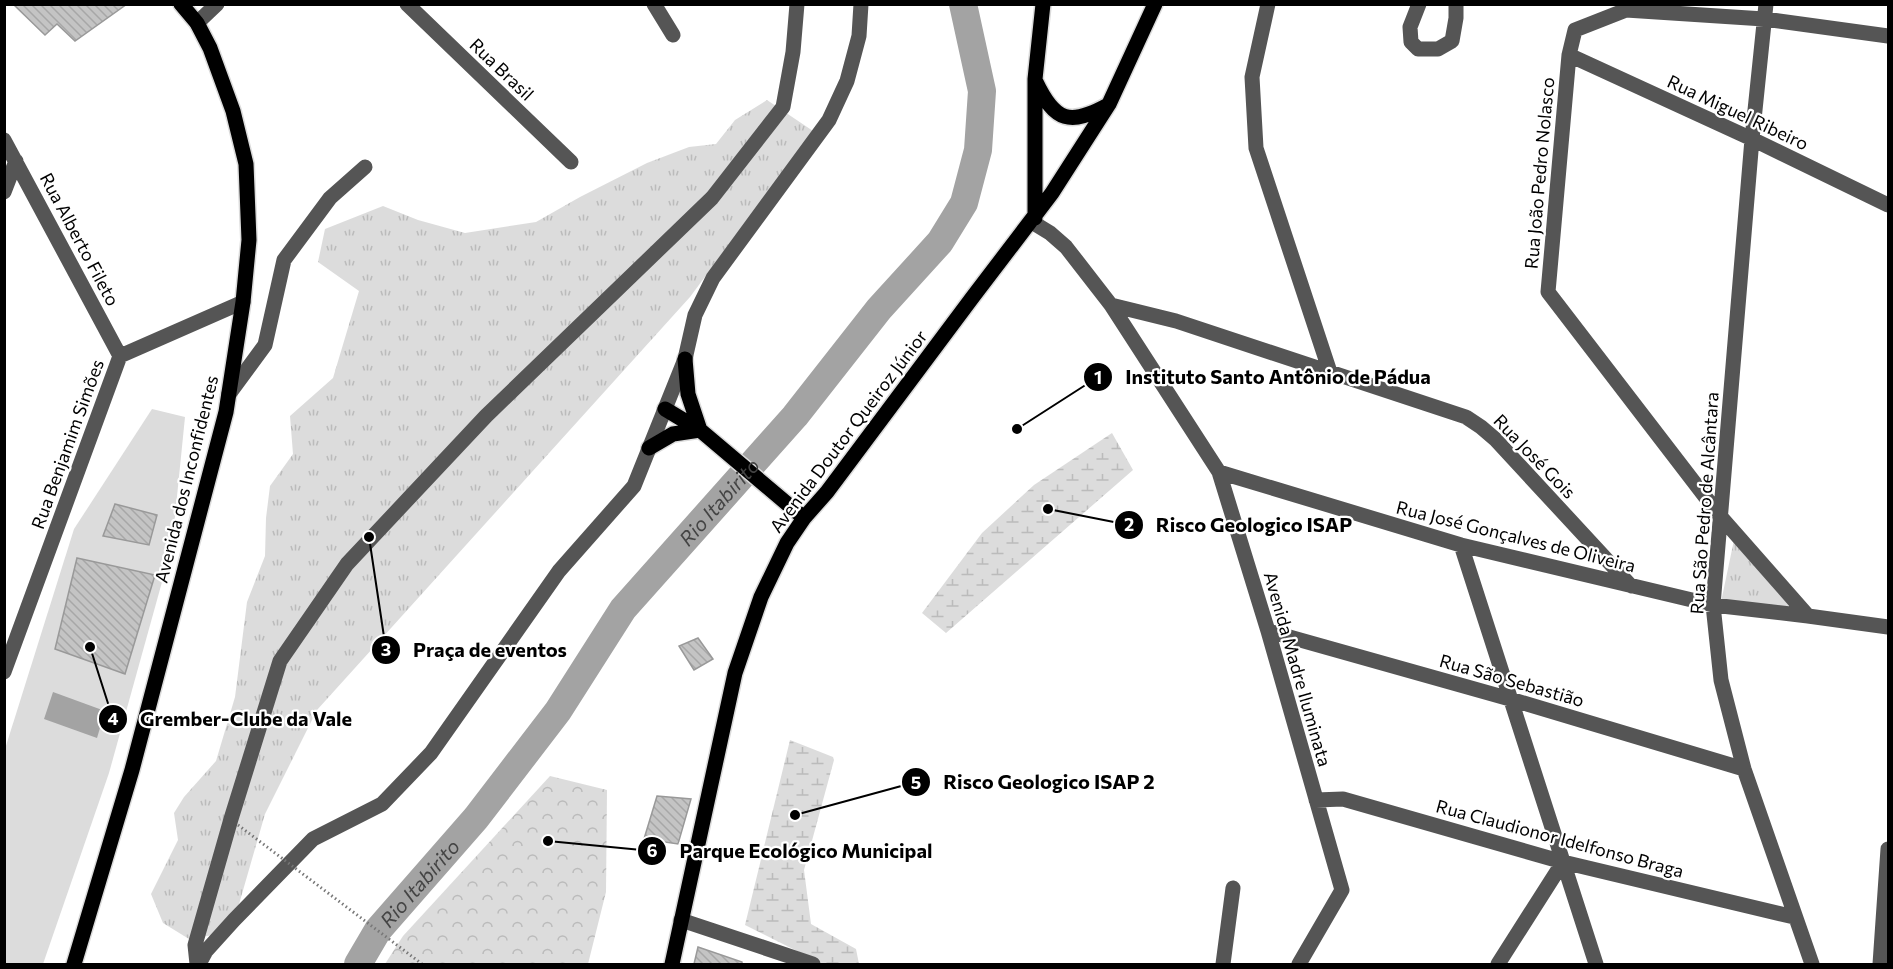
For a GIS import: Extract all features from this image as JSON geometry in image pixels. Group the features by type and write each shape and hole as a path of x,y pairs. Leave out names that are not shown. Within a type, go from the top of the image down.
{"main road":[{"name":"Avenida dos Inconfidentes","path":"74,964 132,770 226,412 243,302 249,240 246,164 233,111 210,48 197,23 181,4"},
{"path":"1033,220 1035,79 1043,4"},
{"name":"Avenida Doutor Queiroz Júnior","path":"672,964 735,673 762,597 787,543 1033,220 1076,158 1109,104 1155,4"},
{"path":"1035,79 1051,108 1063,116 1077,118 1090,115 1109,104"},
{"path":"685,360 688,394 705,434"},
{"path":"665,408 705,434 804,518"},
{"path":"649,448 673,434 705,434"}],"street":[{"path":"197,23 217,4"},
{"name":"Rua Brasil","path":"407,4 571,162"},
{"path":"654,4 673,35"},
{"path":"198,964 195,945 227,831 280,661 347,564 486,416 712,198 783,106 793,52 797,4"},
{"path":"198,964 206,951 234,920 313,839 382,804 431,753 559,572 634,486 685,360 695,315 713,278 829,120 847,81 859,36 861,4"},
{"path":"1268,4 1252,77 1256,148 1330,372"},
{"path":"1419,4 1410,27 1411,42 1418,49 1438,49 1452,41 1456,4"},
{"name":"Rua João Pedro Nolasco","path":"1765,12 1626,10 1575,30 1569,55 1548,292 1720,516 1808,616"},
{"path":"1765,12 1888,36"},
{"name":"Rua São Pedro de Alcântara","path":"1765,12 1752,139 1713,605 1721,680 1744,770 1812,964"},
{"name":"Rua Miguel Ribeiro","path":"1569,55 1752,139 1888,206"},
{"name":"Rua Alberto Fileto","path":"4,140 120,356"},
{"path":"4,192 16,160"},
{"path":"229,394 265,345 284,260 330,198 364,167"},
{"name":"Avenida Madre Iluminata","path":"1033,220 1066,247 1111,305 1219,472 1268,631 1342,890 1299,964"},
{"name":"Rua Benjamim Simões","path":"4,672 120,356 243,302"},
{"name":"Rua José Gois","path":"1111,305 1176,321 1466,417 1495,439 1631,586"},
{"name":"Rua José Gonçalves de Oliveira","path":"1219,472 1461,545 1713,605 1808,616"},
{"path":"1461,545 1596,964"},
{"path":"1808,616 1888,627"},
{"name":"Rua São Sebastião","path":"1268,631 1510,699 1744,770"},
{"name":"Rua Claudionor Idelfonso Braga","path":"1317,800 1343,799 1563,862 1794,917"},
{"path":"1880,964 1888,849"},
{"path":"1498,964 1563,862"},
{"path":"1224,964 1233,888"},
{"path":"681,920 813,964"}],"path":[{"path":"238,825 422,964"}],"green space":[{"path":"767,100 813,131 690,297 317,710 265,814 231,932 189,939 163,923 151,894 178,840 174,813 184,797 216,761 235,697 247,602 265,556 270,486 293,454 290,416 333,378 359,291 318,262 325,229 383,206 418,220 465,233 536,222 647,163 689,147 716,144 735,120"},
{"path":"152,409 185,417 172,546 109,773 43,964 5,964 5,749 74,529"},
{"path":"1112,433 1133,470 946,633 922,613 982,533 1034,485"},
{"path":"1734,540 1797,612 1721,602"},
{"path":"790,740 833,757 834,760 804,870 811,924 856,949 859,964 823,964 745,925"},
{"path":"550,776 607,790 606,892 588,964 385,964 403,936"}],"shaded area":[{"path":"53,692 105,711 97,738 44,719"}],"building":[{"path":"13,4 127,4 75,41 57,24 45,35"},
{"path":"115,504 157,515 149,545 103,536"},
{"path":"77,558 155,575 125,674 55,649"},
{"path":"698,638 713,659 694,670 679,646"},
{"path":"657,796 691,799 678,844 644,839"},
{"path":"698,947 742,962 742,964 694,964"}],"waterway":[{"name":"Rio Itabirito","path":"358,964 378,930 476,818 558,711 623,609 795,416 879,309 940,242 964,203 978,150 982,91 963,4"}],"place":[{"name":"Instituto Santo Antônio de Pádua","path":"1017,429"},
{"name":"Risco Geologico ISAP","path":"1048,509"},
{"name":"Praça de eventos","path":"369,537"},
{"name":"Grember-Clube da Vale","path":"90,647"},
{"name":"Risco Geologico ISAP 2","path":"795,815"},
{"name":"Parque Ecológico Municipal","path":"548,841"}]}
